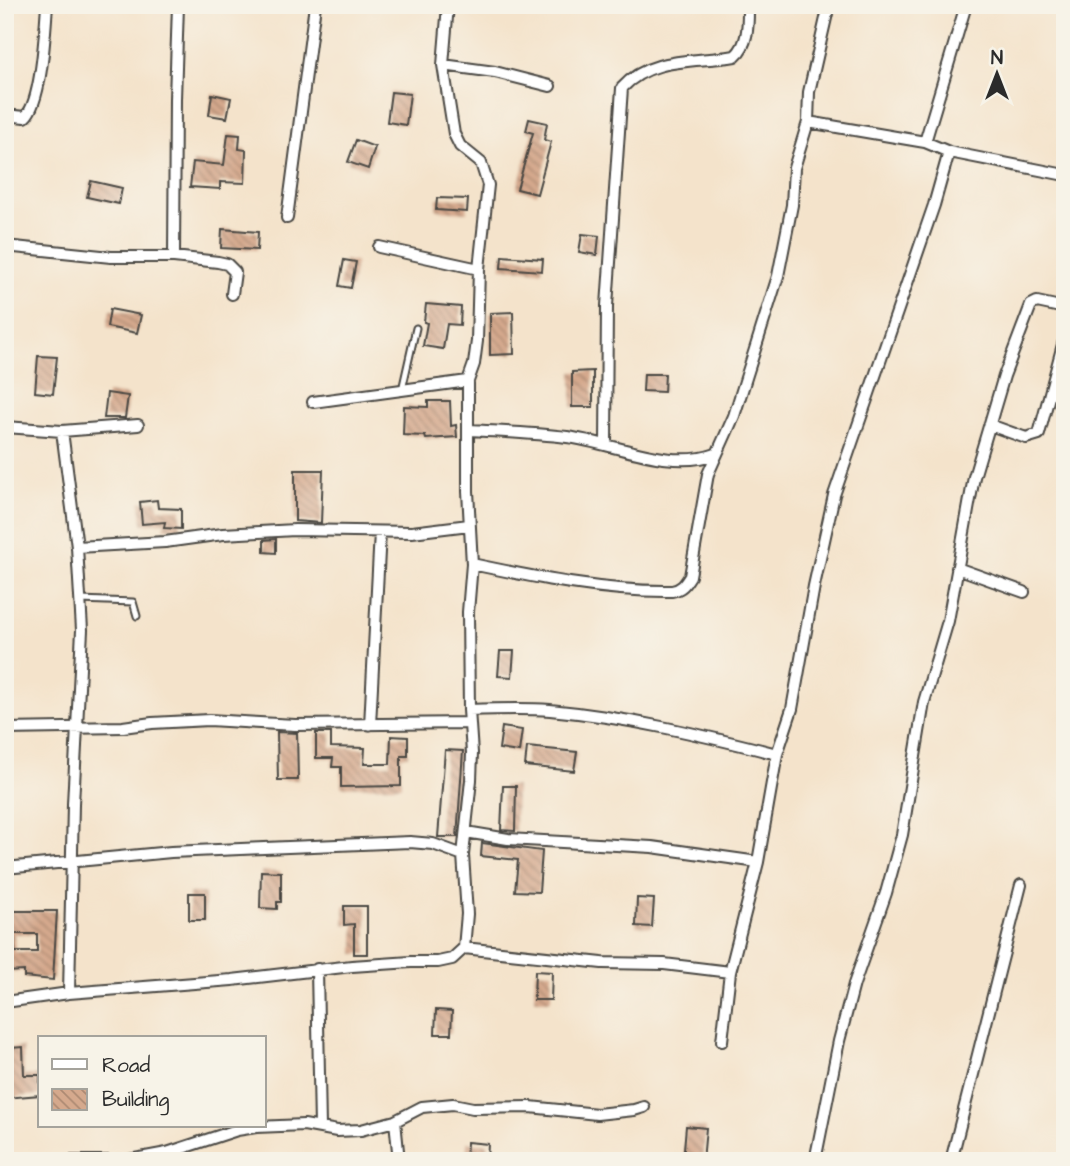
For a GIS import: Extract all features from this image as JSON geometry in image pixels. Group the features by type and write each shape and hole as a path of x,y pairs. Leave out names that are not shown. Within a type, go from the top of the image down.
{"street":[{"path":"5,115 25,117 32,109 37,93 47,5"},
{"path":"174,257 178,5"},
{"path":"286,218 315,5"},
{"path":"5,1002 69,993 192,984 317,970 438,962 452,959 464,948 467,914 463,855 471,780 468,611 472,564 468,381 474,364 477,341 479,269 488,185 481,163 460,146 454,134 443,65 448,5"},
{"path":"606,445 607,306 622,88 641,71 662,64 735,56 742,50 745,39 748,5"},
{"path":"472,564 530,577 653,592 680,589 690,576 708,474 734,416 778,276 792,205 794,169 808,122 809,92 829,5"},
{"path":"925,142 966,5"},
{"path":"443,65 495,72 550,86"},
{"path":"808,122 925,142 949,152 1065,175"},
{"path":"722,1041 730,972 758,862 778,754 792,709 814,586 834,495 934,205 949,152"},
{"path":"5,246 111,257 174,257 227,264 235,272 232,294"},
{"path":"379,247 479,269"},
{"path":"816,1161 839,1041 854,984 882,905 902,835 924,702 948,621 974,477 1004,376 1031,304 1037,302 1065,308"},
{"path":"990,425 1026,438 1039,434 1065,337"},
{"path":"313,402 468,381"},
{"path":"5,427 62,431 138,425"},
{"path":"469,430 568,437 667,457 700,459 716,454"},
{"path":"62,431 77,547 82,630 78,675 69,993"},
{"path":"77,547 165,542 223,534 295,530 441,530 470,525"},
{"path":"370,725 380,532"},
{"path":"957,568 1024,592"},
{"path":"469,710 519,709 578,714 656,726 778,754"},
{"path":"5,729 123,727 209,720 295,725 469,723"},
{"path":"466,832 508,839 652,847 758,862"},
{"path":"5,868 171,852 410,842 433,844 463,855"},
{"path":"951,1161 1021,885"},
{"path":"464,948 602,963 664,964 730,972"},
{"path":"317,970 320,1126"},
{"path":"266,1126 320,1126 337,1131 361,1130 395,1121 422,1107 453,1104 473,1108 530,1107 597,1114 644,1107"},
{"path":"395,1121 399,1161"},
{"path":"68,1161 121,1161 167,1153 237,1129 248,1128"},
{"path":"5,1159 29,1161"}],"lane":[{"path":"402,390 416,328"},
{"path":"80,600 133,602 137,616"}],"building":[{"path":"391,92 410,94 406,125 387,122"},
{"path":"212,94 231,98 227,118 209,115"},
{"path":"529,119 547,123 544,140 551,142 537,194 517,189 533,133 526,131"},
{"path":"228,134 240,135 239,149 246,150 245,183 220,182 220,189 190,187 193,162 224,165"},
{"path":"356,140 375,147 368,169 348,162"},
{"path":"91,181 122,188 119,204 87,197"},
{"path":"437,198 468,199 467,212 436,210"},
{"path":"222,229 258,232 257,250 221,248"},
{"path":"582,234 599,236 597,255 579,252"},
{"path":"502,256 543,259 542,271 501,268"},
{"path":"344,260 356,262 351,288 339,286"},
{"path":"426,304 461,307 460,325 447,324 443,349 423,346 427,323 424,322"},
{"path":"110,309 141,315 137,333 107,327"},
{"path":"513,312 514,354 490,355 490,313"},
{"path":"38,356 57,357 53,394 35,392"},
{"path":"593,371 593,407 572,407 572,372"},
{"path":"644,374 665,374 664,392 643,391"},
{"path":"107,393 128,396 125,418 104,418"},
{"path":"428,401 450,401 451,426 456,425 457,437 426,439 425,436 403,435 404,406 428,407"},
{"path":"295,470 323,470 321,523 295,521"},
{"path":"157,500 158,508 181,509 181,529 164,528 165,522 142,524 140,502"},
{"path":"276,539 276,553 264,552 264,540"},
{"path":"500,651 514,651 512,677 498,676"},
{"path":"502,727 522,730 519,752 499,749"},
{"path":"277,732 297,733 298,780 278,780"},
{"path":"316,733 331,733 331,747 365,748 364,764 390,764 391,736 408,737 408,756 401,756 401,786 341,787 341,767 332,767 333,758 316,758"},
{"path":"527,747 577,752 574,771 525,766"},
{"path":"445,750 463,751 457,837 438,837"},
{"path":"503,786 516,786 515,831 501,830"},
{"path":"482,843 542,851 539,892 515,891 518,860 481,856"},
{"path":"261,871 281,872 281,902 277,902 277,909 260,908"},
{"path":"189,893 205,893 205,920 189,920"},
{"path":"637,898 654,899 652,927 636,926"},
{"path":"344,906 367,906 367,954 354,954 354,924 344,925"},
{"path":"5,911 57,911 53,980 24,977 24,971 5,972","holes":["14,934 37,934 37,952 15,952"]},
{"path":"535,971 552,972 551,1000 534,1000"},
{"path":"436,1010 452,1011 451,1034 435,1034"},
{"path":"23,1047 24,1075 38,1075 38,1095 5,1098 5,1050"},
{"path":"686,1126 706,1128 703,1161 683,1161"},
{"path":"467,1142 488,1144 487,1161 466,1161"}]}
